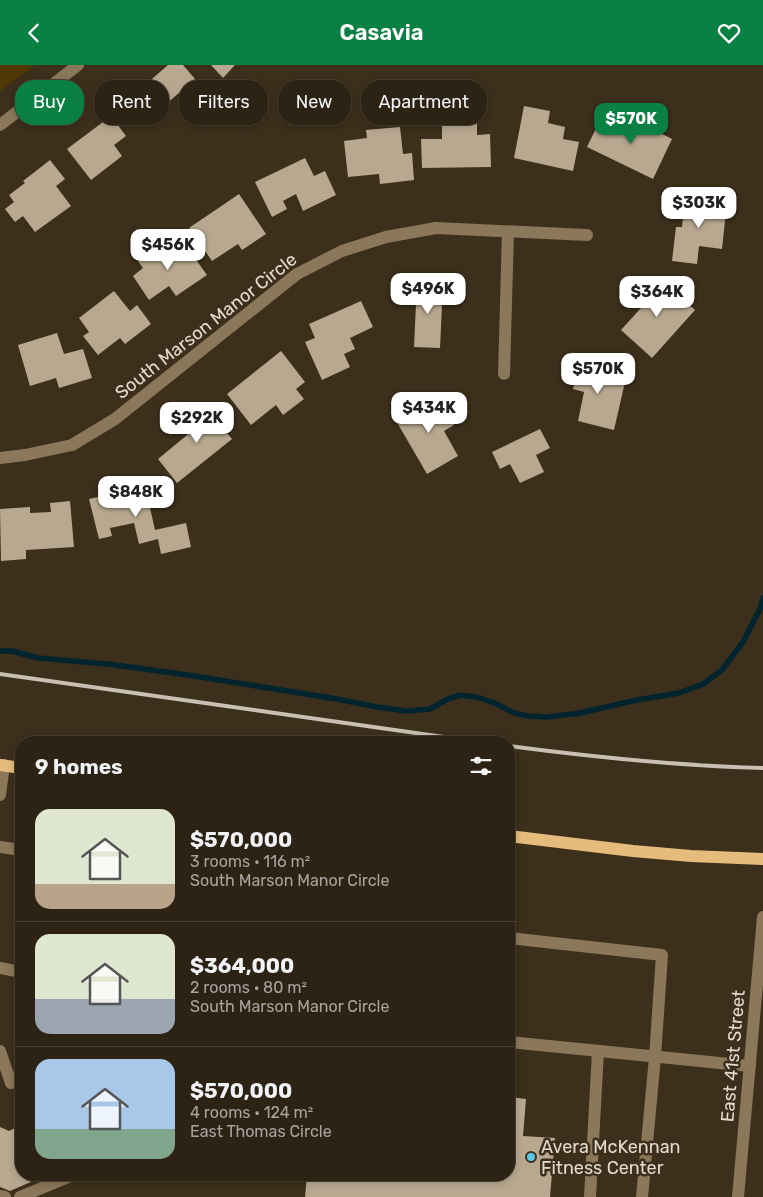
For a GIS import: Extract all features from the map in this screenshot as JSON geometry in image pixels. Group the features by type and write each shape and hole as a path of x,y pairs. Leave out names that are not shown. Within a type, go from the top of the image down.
{"main road":[{"path":"2,765 15,767"},
{"path":"515,837 633,851 763,859"}],"street":[{"path":"0,125 78,65"},
{"name":"South Marson Manor Circle","path":"0,458 72,445 114,419 297,274 342,251 386,237 436,228 587,235"},
{"path":"504,374 508,232"},
{"path":"0,795 2,765"},
{"path":"0,847 15,849"},
{"name":"East 41st Street","path":"738,1197 763,917"},
{"path":"515,939 662,955 642,1197"},
{"path":"0,968 15,971"},
{"path":"515,1043 750,1066"},
{"path":"0,1051 12,1083 15,1082"},
{"path":"590,1197 598,1051"},
{"path":"20,1197 59,1181"},
{"path":"0,1195 5,1197"}],"shaded area":[{"path":"0,65 35,65 0,91"}],"building":[{"path":"168,65 183,65 195,79 179,80 179,93 169,102 169,80 151,80"},
{"path":"211,65 235,65 223,78"},
{"path":"524,106 550,111 548,123 565,127 563,139 579,142 573,171 514,158"},
{"path":"603,114 629,127 633,119 672,139 653,179 587,147"},
{"path":"99,125 118,125 126,136 114,145 122,156 91,180 67,149"},
{"path":"442,125 477,125 477,135 490,134 491,167 422,168 421,139 442,139"},
{"path":"400,127 403,154 412,153 414,180 380,184 379,174 348,177 344,141 367,138 366,130"},
{"path":"305,158 314,176 325,171 336,195 303,211 296,194 283,201 287,209 272,217 255,182"},
{"path":"50,160 65,179 56,186 71,206 35,232 23,216 15,222 5,209 14,202 9,195 25,183 23,181"},
{"path":"239,194 266,234 242,250 238,244 212,261 189,228"},
{"path":"685,198 727,202 722,249 699,246 697,264 672,261 676,227 682,227"},
{"path":"169,239 181,256 189,250 207,275 176,296 169,286 149,300 133,276 143,268 138,261"},
{"path":"659,277 695,310 652,358 621,330 641,308 635,303"},
{"path":"417,282 443,283 440,348 414,347"},
{"path":"114,291 130,311 137,305 151,324 125,344 120,338 98,355 83,336 89,332 79,318"},
{"path":"361,301 373,327 350,338 355,349 344,354 350,367 322,380 305,342 315,338 309,324"},
{"path":"57,333 64,354 83,349 92,378 59,388 56,378 30,386 18,345"},
{"path":"281,351 305,382 296,389 304,399 283,415 276,405 251,425 227,394"},
{"path":"580,359 605,365 602,376 625,382 614,430 578,421 584,392 573,389"},
{"path":"437,395 454,425 444,431 458,456 427,474 395,419"},
{"path":"214,403 229,422 222,427 232,439 177,483 158,459 192,431 187,425"},
{"path":"540,429 550,448 536,455 544,472 520,483 510,464 500,469 492,452"},
{"path":"144,481 155,530 186,523 191,547 161,554 158,539 139,544 134,523 110,528 112,536 99,539 89,499 103,496 102,491 115,488 117,495 127,493 126,486"},
{"path":"70,501 74,547 26,550 26,559 1,561 0,509 30,507 30,513 51,512 50,503"},
{"name":"Avera McKennan Fitness Center","path":"515,1098 526,1099 523,1136 555,1138 550,1197 305,1197 306,1181 515,1181"},
{"path":"0,1127 9,1131 15,1128 15,1181 33,1181 10,1191 0,1187"}],"waterway":[{"path":"0,651 12,651 38,658 108,664 188,675 407,711 430,709 448,699 461,695 480,698 514,713 547,717 580,713 679,693 703,684 722,670 743,642 760,609 763,598"}],"railway":[{"path":"0,674 437,736"},
{"path":"515,747 636,760 763,768"}],"place":[{"name":"Avera McKennan Fitness Center","path":"531,1157"}]}
